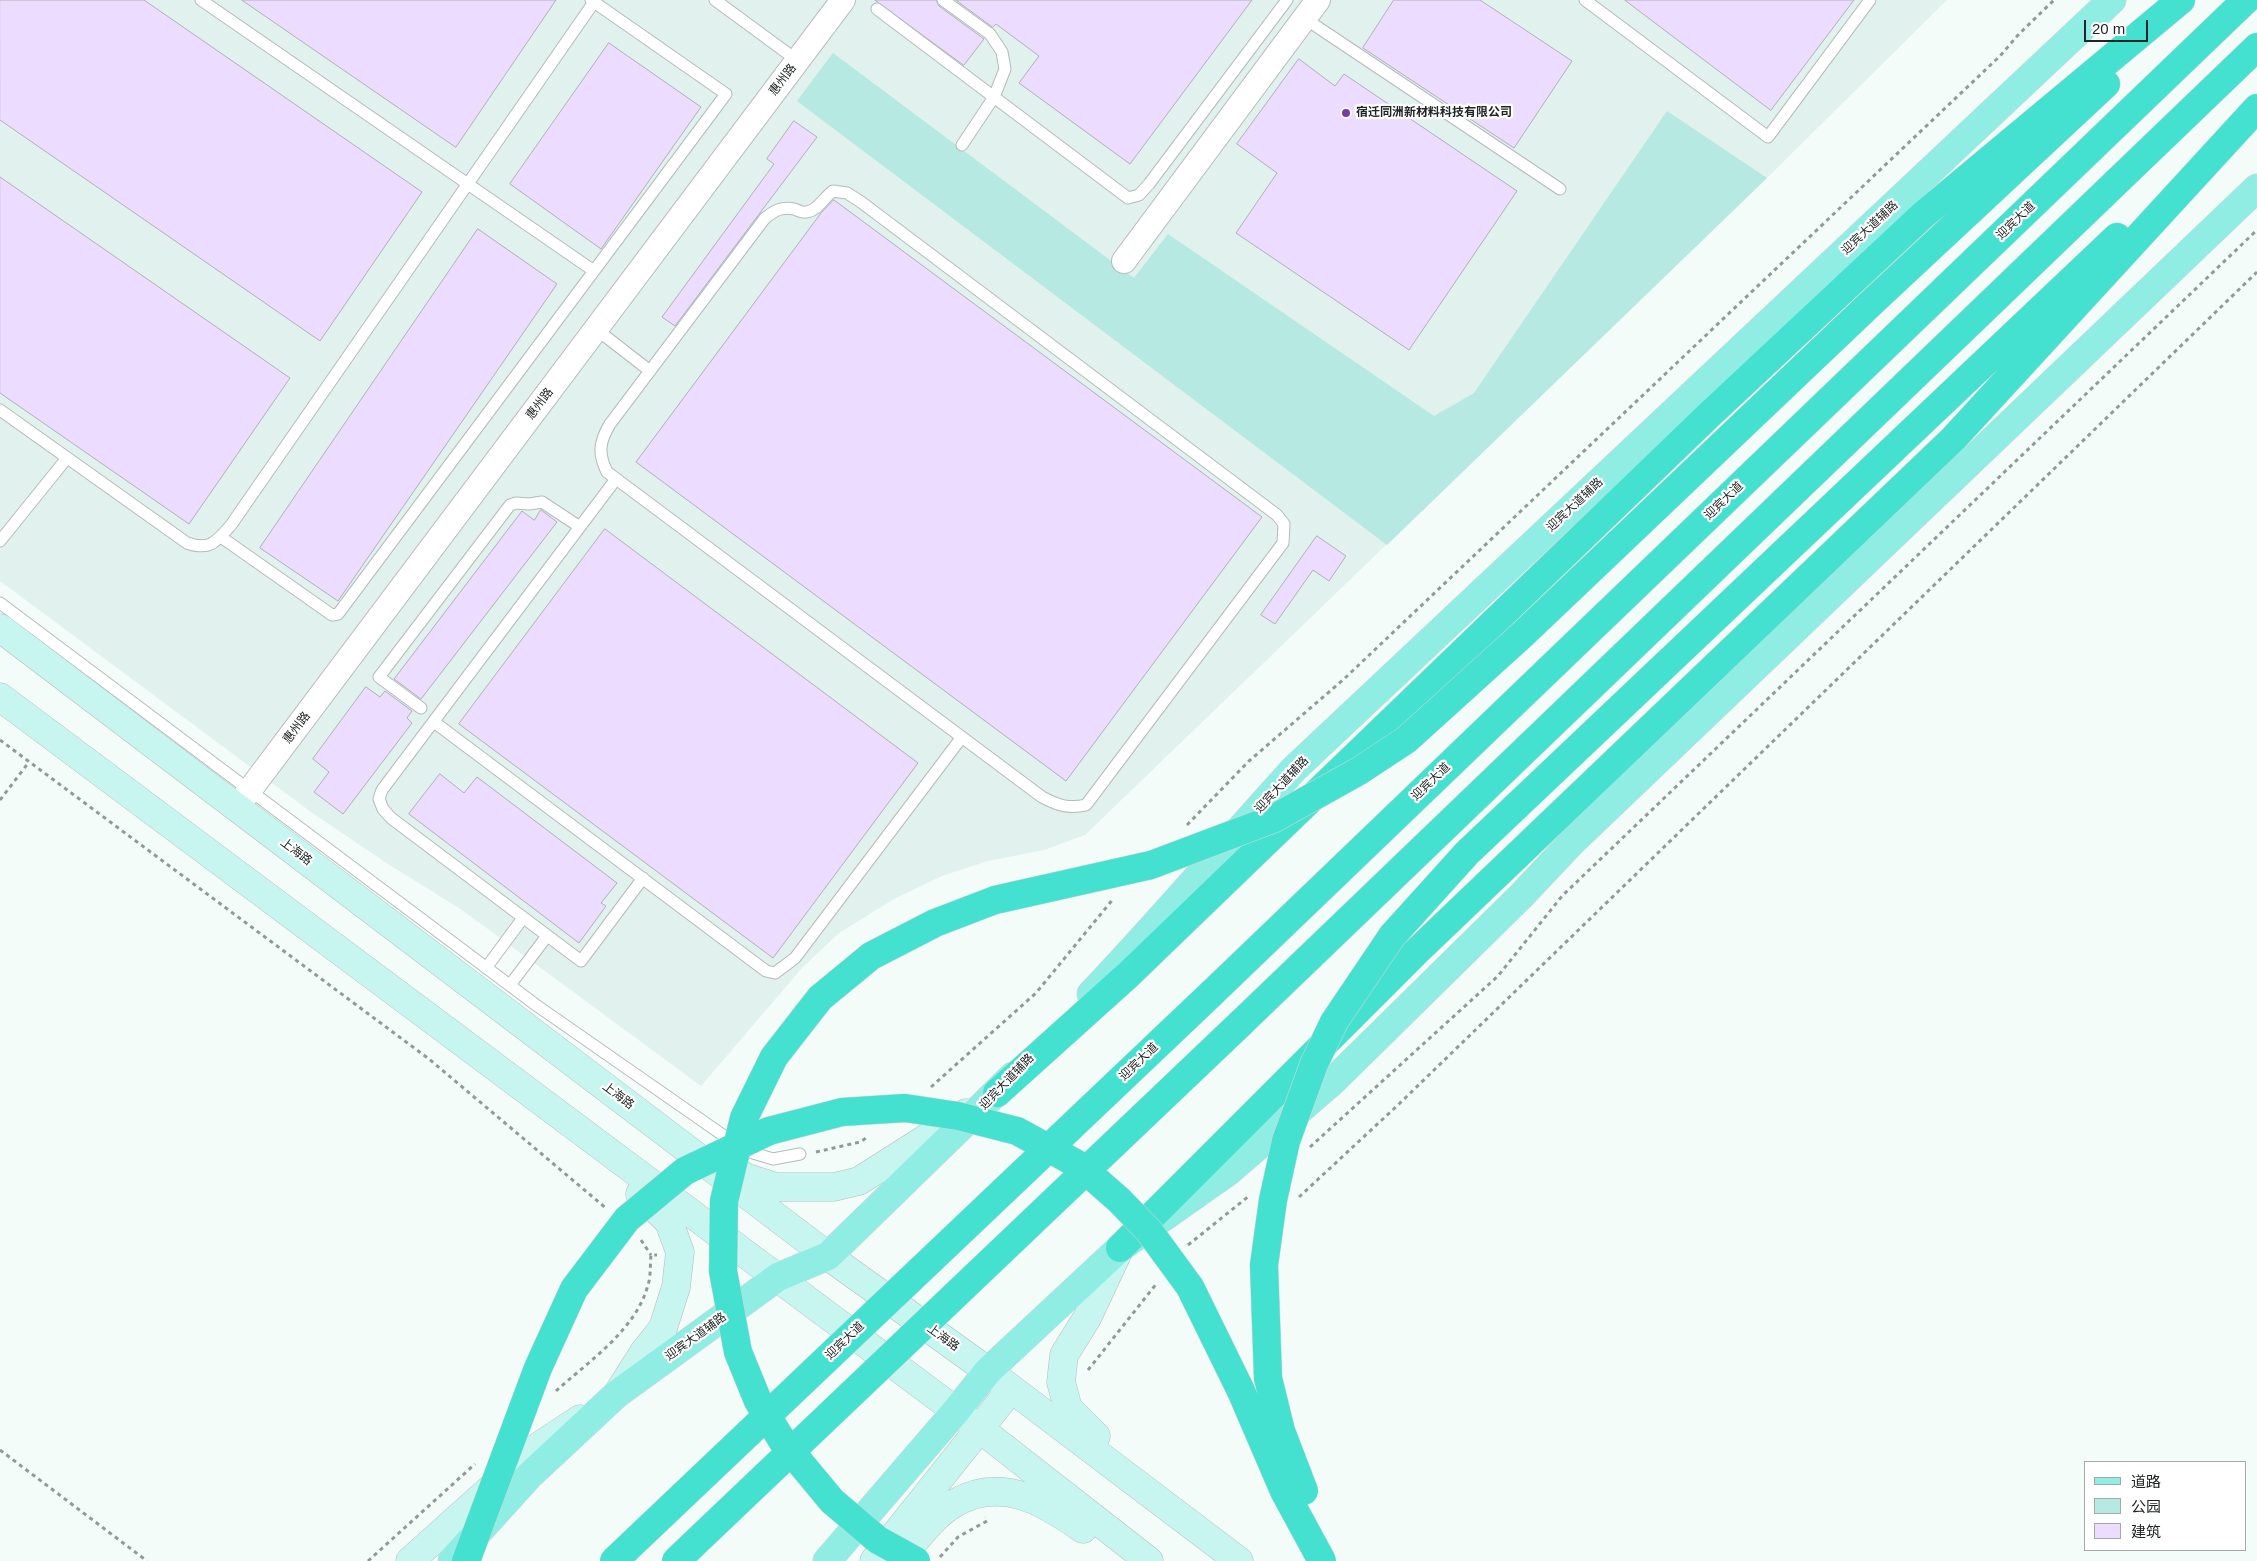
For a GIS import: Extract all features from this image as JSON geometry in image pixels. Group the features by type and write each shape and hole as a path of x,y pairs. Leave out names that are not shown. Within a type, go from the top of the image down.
{"highway":[{"path":"997,1093 1128,975 1701,422 1916,221 2181,0"},
{"path":"916,1561 878,1540 832,1501 783,1442 758,1401 738,1352 723,1271 724,1201 744,1118 774,1057 820,998 870,956 935,923 995,900 1151,864 1273,820 1359,771 1406,740 1522,635 1868,306 2197,0"},
{"name":"迎宾大道","path":"614,1561 1212,993 2246,0"},
{"path":"676,1561 1241,1023 2257,47"},
{"path":"1341,1561 1325,1536 1296,1474 1281,1431 1268,1378 1264,1265 1273,1200 1286,1141 1314,1064 1334,1022 1392,936 1467,853 1878,465 2257,103"},
{"path":"1120,1248 1414,954 1953,439 2257,108"},
{"path":"466,1561 538,1368 574,1289 627,1219 685,1171 769,1131 842,1112 905,1108 958,1116 1017,1131 1079,1165 1119,1200 1149,1231 1190,1287 1241,1391 1284,1491 1322,1561"}],"main road":[{"name":"迎宾大道辅路","path":"452,1561 529,1476 617,1394 778,1277 828,1256 997,1093 1160,921 1207,865 1294,769 2112,0"},
{"path":"828,1561 988,1371 1120,1248 1228,1172 1333,1081 1514,903 1572,842 2257,188"},
{"name":"上海路","path":"0,628 244,799 504,995 828,1256 988,1371 1239,1561"},
{"path":"0,697 980,1428 1149,1561"},
{"path":"504,995 667,1123 745,1177 776,1187 834,1187 859,1181 997,1093"},
{"path":"410,1561 536,1448 617,1394 644,1352 663,1328 676,1287 680,1256 669,1222 583,1142 466,1046"},
{"path":"1120,1248 1087,1318 1064,1355 1061,1382 1068,1408 1086,1428 1244,1561"},
{"path":"874,1561 1010,1389"},
{"path":"898,1561 937,1518 954,1503 982,1493 998,1490 1022,1494 1064,1516 1129,1561"}],"street":[{"name":"惠州路","path":"244,799 843,0"},
{"path":"1124,261 1311,9"}],"lane":[{"path":"201,0 594,271"},
{"path":"716,0 798,61"},
{"path":"943,0 990,34 1002,52 1006,69 994,97 962,145"},
{"path":"877,8 1128,198 1139,195 1149,184 1286,0"},
{"path":"1585,0 1768,138 1870,0"},
{"path":"0,410 187,543 199,547 210,545 221,537 468,184 593,1 726,94 338,614 332,615 221,537"},
{"path":"1311,9 1560,189"},
{"path":"833,191 847,193 1277,515 1284,524 1283,543 1086,805 1072,809 1049,801 607,472 601,461 600,446 610,424 650,371 765,218 776,210 790,208 806,212 817,208 824,197 833,191"},
{"path":"596,330 650,371"},
{"path":"0,541 67,458"},
{"path":"616,479 382,790 379,799 383,809 391,818 581,961 643,878"},
{"path":"421,708 379,677 510,504 542,502 580,527"},
{"path":"0,603 244,799 486,968 504,995 753,1153 773,1159 800,1154"},
{"path":"434,722 766,970 775,973 786,967 795,958 962,737"},
{"path":"486,968 523,918"},
{"path":"504,995 547,936"}],"path":[{"path":"1181,830 1249,762 1344,679 2000,56 2019,34 2054,0"},
{"path":"1305,1152 1498,976 1562,896 2257,230"},
{"path":"1299,1197 1399,1104 2257,272"},
{"path":"0,740 429,1059 608,1210"},
{"path":"0,800 29,762"},
{"path":"928,1090 1036,993 1106,906 1119,893"},
{"path":"800,1154 860,1142 875,1130"},
{"path":"1184,1250 1190,1242 1251,1194"},
{"path":"549,1398 616,1337 637,1311 648,1285 652,1255 636,1236"},
{"path":"652,1255 680,1256"},
{"path":"1062,1386 1084,1386 1088,1368 1160,1280"},
{"path":"0,1450 147,1561"},
{"path":"368,1561 482,1458"},
{"path":"936,1561 958,1537 987,1521 982,1493"}],"shaded area":[{"path":"0,0 1947,0 1767,178 1085,835 1044,850 988,861 942,876 894,899 839,933 802,968 701,1086 462,910 388,864 311,812 0,581"}],"green space":[{"path":"833,53 1134,278 1168,234 1434,416 1474,393 1667,111 1767,178 1387,545 797,101"}],"building":[{"path":"0,0 144,0 422,192 320,341 0,120"},
{"path":"242,0 556,0 456,147"},
{"path":"875,0 936,0 939,6 984,39 964,65"},
{"path":"956,0 1252,0 1130,164 1019,83 1039,56 996,24 993,27"},
{"path":"1394,0 1480,0 1572,61 1514,148 1363,48"},
{"path":"1625,0 1854,0 1771,110"},
{"path":"609,43 701,107 601,249 510,184"},
{"path":"1299,59 1335,86 1344,74 1517,191 1409,350 1236,233 1277,173 1237,144"},
{"path":"794,121 817,137 675,326 662,317 774,164 767,159"},
{"path":"0,177 290,378 189,524 0,393"},
{"path":"834,200 1262,517 1066,781 636,462 821,213"},
{"path":"478,229 557,284 338,601 260,548"},
{"path":"541,510 557,522 421,699 394,679 522,511 534,520"},
{"path":"605,529 918,763 773,958 459,724"},
{"path":"1317,536 1346,556 1329,581 1313,570 1275,624 1261,615"},
{"path":"366,687 380,697 385,691 412,711 407,718 412,723 343,814 314,792 329,772 313,759"},
{"path":"440,774 464,793 477,777 617,883 601,903 606,906 579,943 409,814"}],"place":[{"name":"宿迁同洲新材料科技有限公司","path":"1346,113"}]}
